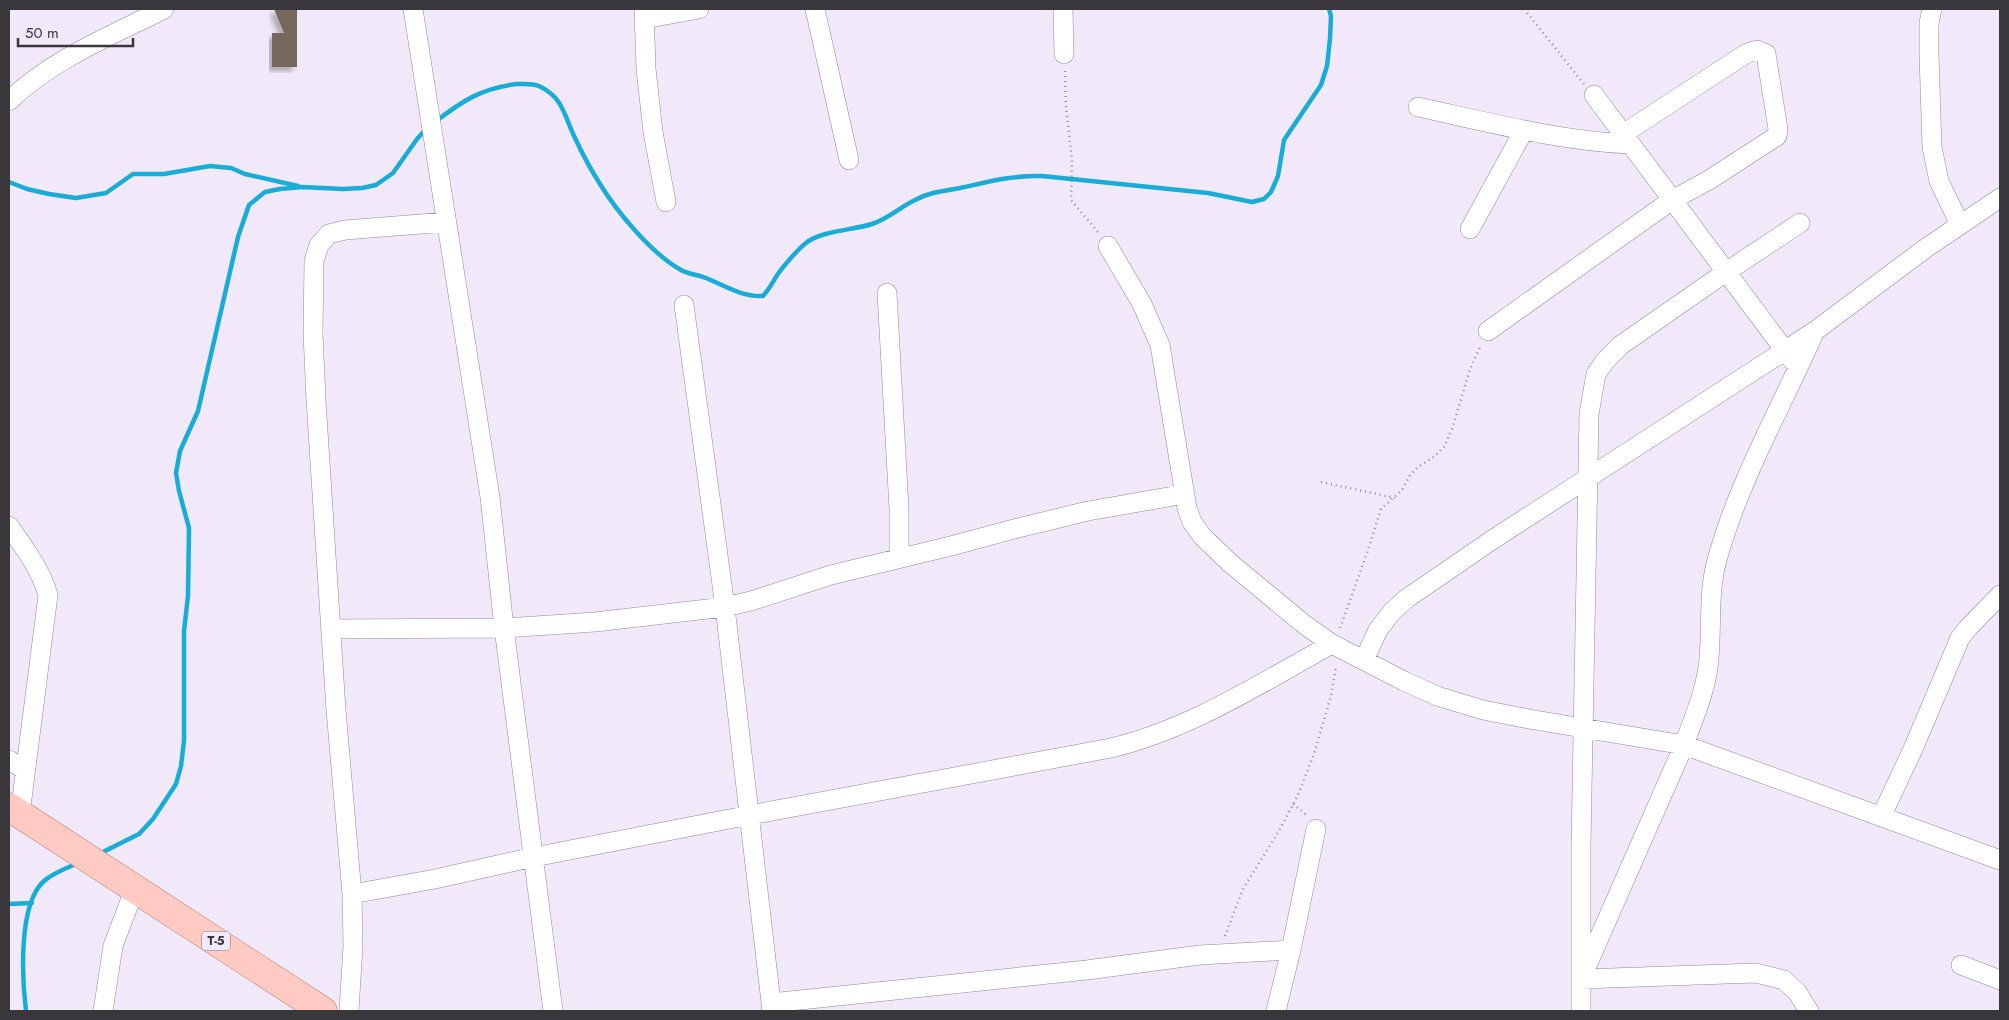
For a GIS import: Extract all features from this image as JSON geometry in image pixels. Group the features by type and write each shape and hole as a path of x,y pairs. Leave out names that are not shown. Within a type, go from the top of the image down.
{"main road":[{"name":"T-5","path":"14,810 323,1011"}],"street":[{"path":"9,101 26,84 54,65 164,9"},
{"path":"413,9 490,497 504,628 553,1011"},
{"path":"666,202 651,114 646,69 644,14 699,9"},
{"path":"815,9 849,160"},
{"path":"1063,9 1064,54"},
{"path":"1932,9 1929,22 1929,55 1932,147 1939,180 1960,226"},
{"path":"1418,107 1524,130 1599,143 1627,139 1747,53 1757,50 1766,54 1778,129 1777,136 1709,180 1672,200 1488,331"},
{"path":"1594,95 1798,368"},
{"path":"1470,229 1524,130"},
{"path":"1364,660 1378,630 1391,613 1406,600 1492,540 1815,331 1926,248 2000,198"},
{"path":"349,1011 353,946 352,894 336,710 316,400 313,323 314,261 319,245 329,234 345,230 446,222"},
{"path":"1580,1011 1589,414 1596,374 1605,360 1621,345 1800,223"},
{"path":"1108,246 1142,304 1160,345 1184,494 1192,522 1202,536 1230,563 1332,644 1404,681 1438,696 1483,710 1684,745 2000,860"},
{"path":"887,293 897,470 899,558"},
{"path":"684,305 726,607 772,1007 1219,954 1291,950"},
{"path":"1581,979 1684,745 1705,685 1709,659 1711,590 1716,562 1724,536 1736,504 1815,331"},
{"path":"331,629 504,628 595,622 726,607 751,601 831,575 1088,511 1184,494"},
{"path":"9,526 38,571 48,595 48,606 38,662 17,765 14,810"},
{"path":"1881,817 1960,638 2000,595"},
{"path":"352,894 750,815 1091,752 1143,740 1233,698 1332,644"},
{"path":"1276,1011 1291,950 1316,829"},
{"path":"103,1011 113,946 135,888"},
{"path":"1961,965 2000,980"},
{"path":"1581,979 1756,973 1784,980 1797,992 1808,1011"}],"path":[{"path":"1524,9 1594,95"},
{"path":"1064,54 1066,107 1072,160 1071,200 1108,246"},
{"path":"1219,954 1242,889 1280,829 1298,795 1314,754 1336,673 1337,661 1332,644 1353,593 1381,509 1395,498 1410,475 1445,446 1470,369 1488,331"},
{"path":"1321,482 1395,498"}],"building":[{"path":"274,9 297,9 297,67 272,67 272,33 284,33"}],"waterway":[{"path":"435,122 454,108 483,92 517,84 539,86 554,96 562,108 590,167 616,207 636,232 658,254 684,271 741,293 763,296 789,260 812,239 828,233 878,222 926,195 991,181 1042,176 1208,193 1252,202 1264,199 1271,192 1278,176 1284,140 1321,85 1327,66 1330,39 1331,16 1329,9"},
{"path":"99,854 139,834 153,819 176,784 181,766 184,741 184,631 188,596 189,528 176,473 180,451 198,411 238,237 249,205 265,192 280,189 302,187 343,189 376,185 393,173 427,128"},
{"path":"9,182 27,189 76,198 106,193 133,174 164,174 210,166 231,168 245,174 298,186"},
{"path":"26,1011 23,962 26,924 30,907 36,892 44,881 78,863"},
{"path":"9,904 32,903"}]}
